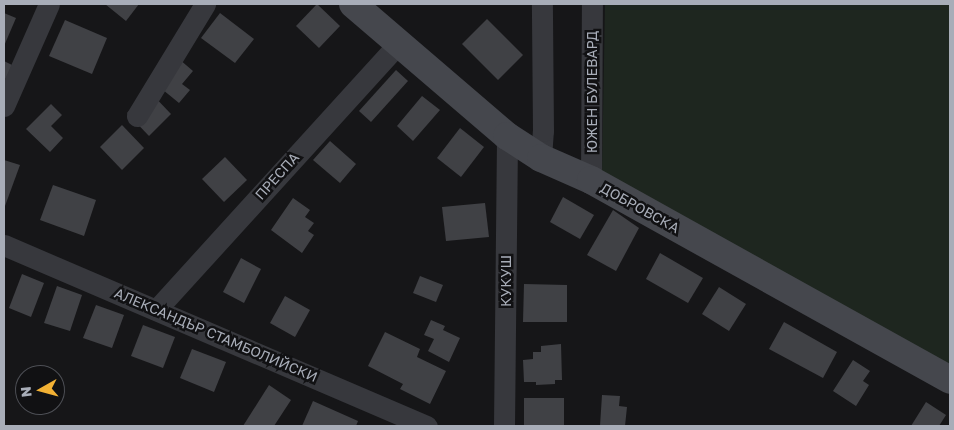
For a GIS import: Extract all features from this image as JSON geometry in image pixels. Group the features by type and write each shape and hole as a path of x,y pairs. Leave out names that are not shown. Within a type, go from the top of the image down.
{"street":[{"path":"4,106 49,4"},
{"path":"137,116 205,4"},
{"name":"ДОБРОВСКА","path":"353,4 507,136 541,158 591,180 950,380"},
{"path":"541,158 543,131 542,4"},
{"name":"ЮЖЕН БУЛЕВАРД","path":"591,180 592,4"},
{"name":"ПРЕСПА","path":"156,310 399,43"},
{"name":"КУКУШ","path":"504,426 507,136"},
{"name":"АЛЕКСАНДЪР СТАМБОЛИЙСКИ","path":"4,245 156,310 390,419 427,426"}],"shaded area":[{"path":"605,4 950,4 950,367 602,173"}],"building":[{"path":"105,4 139,4 126,21"},
{"path":"317,4 340,26 319,48 296,26"},
{"path":"4,13 16,18 4,46"},
{"path":"220,13 254,39 235,63 201,38"},
{"path":"487,19 523,55 498,80 462,44"},
{"path":"65,20 107,38 92,74 49,56"},
{"path":"179,59 193,71 182,84 190,90 179,103 157,85"},
{"path":"4,61 12,65 6,79 4,78"},
{"path":"396,70 408,81 371,122 359,111"},
{"path":"149,91 171,114 149,136 127,113"},
{"path":"422,96 440,110 413,141 397,126"},
{"path":"51,104 62,115 51,126 63,138 50,152 26,129"},
{"path":"122,125 144,148 122,170 100,147"},
{"path":"460,128 484,147 461,177 437,158"},
{"path":"330,141 356,164 340,183 313,160"},
{"path":"225,157 247,180 224,202 202,179"},
{"path":"4,160 20,165 5,206 4,206"},
{"path":"53,185 96,200 84,236 40,220"},
{"path":"563,197 594,215 580,239 550,222"},
{"path":"293,198 310,210 305,217 314,223 308,231 314,235 302,253 271,230"},
{"path":"485,203 489,237 446,241 442,207"},
{"path":"613,210 639,228 616,271 587,255"},
{"path":"660,253 703,278 688,303 646,279"},
{"path":"241,258 261,269 244,303 223,292"},
{"path":"22,274 44,283 31,317 9,308"},
{"path":"420,276 443,285 436,302 413,293"},
{"path":"524,284 567,285 567,322 523,322"},
{"path":"57,286 82,295 70,331 44,323"},
{"path":"719,287 746,304 729,331 702,314"},
{"path":"285,296 310,310 295,337 270,323"},
{"path":"96,305 124,315 112,348 83,338"},
{"path":"431,320 445,326 443,330 460,338 449,362 428,351 434,339 424,335"},
{"path":"784,322 837,352 823,378 769,349"},
{"path":"143,325 175,337 163,368 131,356"},
{"path":"385,332 420,349 417,357 446,371 430,404 400,389 403,384 368,366"},
{"path":"561,344 562,380 555,380 555,384 536,385 536,382 524,382 523,360 533,359 533,352 541,352 541,346"},
{"path":"192,349 226,362 214,392 180,378"},
{"path":"853,360 870,371 863,381 869,385 856,406 833,391"},
{"path":"269,385 291,400 274,426 243,426"},
{"path":"602,395 620,396 619,406 627,407 625,426 600,426"},
{"path":"524,398 564,398 564,425 524,425"},
{"path":"313,401 358,421 356,426 302,426"},
{"path":"926,402 946,415 939,426 911,426"}]}
